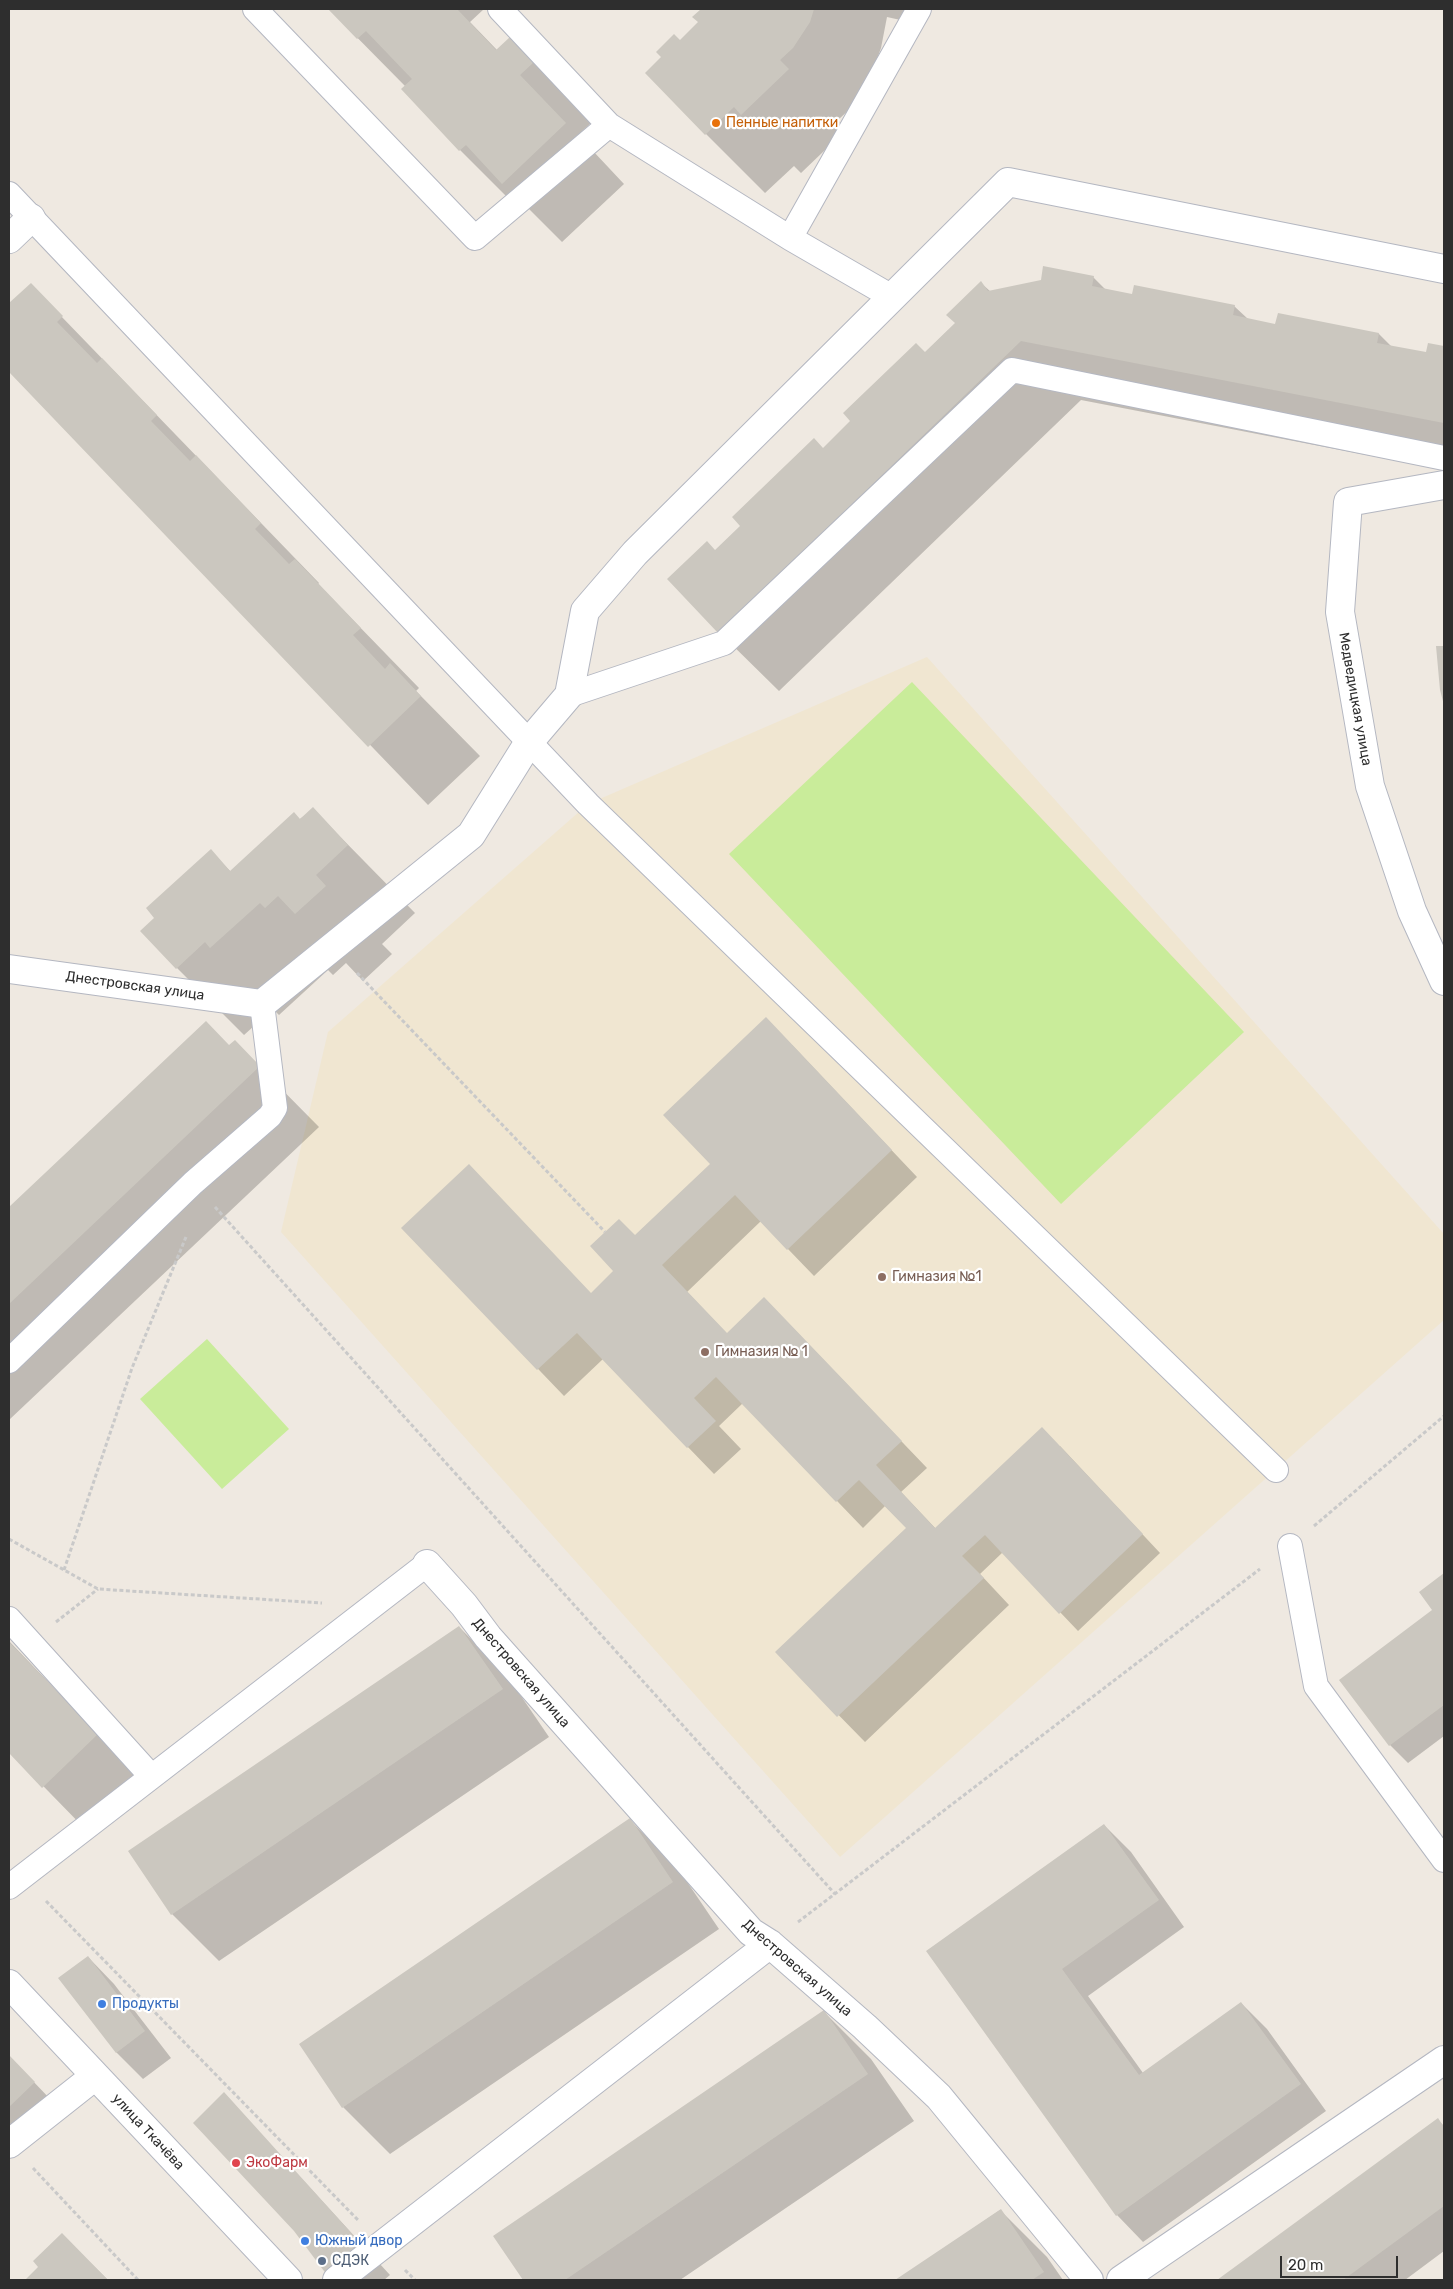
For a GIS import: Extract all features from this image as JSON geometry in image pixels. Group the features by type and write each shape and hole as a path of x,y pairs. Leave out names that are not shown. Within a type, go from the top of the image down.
{"street":[{"path":"262,1004 471,835 529,742 569,695 585,611 635,553 1008,182 1444,269"},
{"path":"9,239 31,218"},
{"name":"Медведицкая улица","path":"1444,485 1348,502 1340,612 1370,786 1412,911 1444,981"},
{"name":"Днестровская улица","path":"9,969 262,1004"},
{"name":"Днестровская улица","path":"427,1564 464,1605 494,1645 751,1932 770,1944 865,2027 939,2097 1090,2280"},
{"path":"337,2280 770,1944"},
{"name":"улица Ткачёва","path":"9,1984 288,2280"},
{"path":"1121,2280 1444,2060"},
{"path":"9,2144 95,2076"}],"lane":[{"path":"255,9 475,238 608,125"},
{"path":"500,9 608,125 790,238 892,297"},
{"path":"790,238 919,9"},
{"path":"9,194 595,811 1276,1470"},
{"path":"569,695 724,643 1012,370 1444,458"},
{"path":"9,1361 193,1182 270,1116 275,1108 262,1004"},
{"path":"1290,1546 1316,1686 1444,1860"},
{"path":"15,1882 427,1564"},
{"path":"9,1619 151,1776"}],"path":[{"path":"334,946 374,992 605,1232"},
{"path":"193,1182 835,1894"},
{"path":"64,1570 132,1368 188,1231"},
{"path":"770,1944 1290,1546 1444,1416"},
{"path":"9,1539 98,1589 372,1606"},
{"path":"29,1642 98,1589"},
{"path":"15,1882 382,2245 415,2280"},
{"path":"9,2144 138,2280"}],"shaded area":[{"name":"Гимназия №1","path":"927,657 1444,1234 1444,1320 840,1857 281,1232 328,1032 588,804"}],"green space":[{"path":"912,682 1244,1032 1061,1204 729,854"},
{"path":"207,1339 289,1429 222,1489 140,1399"}],"building":[{"path":"328,9 457,9 496,50 510,37 534,62 520,75 566,123 502,184 466,145 459,151 401,89 412,79 366,31 357,39"},
{"path":"701,9 814,9 810,22 793,48 780,60 789,69 741,115 734,107 705,135 645,73 661,57 656,52 674,34 680,40 698,22 692,17"},
{"path":"1043,266 1094,276 1092,286 1132,294 1134,285 1235,305 1233,315 1275,324 1278,313 1379,333 1377,343 1426,352 1428,343 1444,346 1444,423 1021,341 718,633 667,579 707,541 715,550 740,526 732,517 814,438 823,448 850,421 843,413 916,343 925,352 955,323 946,315 981,281 988,291 1041,280"},
{"path":"31,283 63,316 57,322 97,363 102,358 157,415 151,421 190,461 196,455 261,523 255,529 289,564 295,559 361,628 353,635 385,669 390,663 421,696 368,747 9,372 9,303"},
{"path":"1436,646 1444,646 1444,705 1440,690"},
{"path":"313,807 348,845 316,875 326,886 295,914 278,896 265,908 260,903 210,948 205,942 176,969 140,931 154,918 146,908 211,849 230,871 294,812 300,819"},
{"name":"Гимназия № 1","path":"766,1017 892,1150 787,1250 735,1195 662,1265 727,1333 764,1297 902,1441 876,1465 935,1528 1042,1427 1143,1534 1059,1614 985,1535 962,1556 984,1578 837,1717 775,1652 906,1528 859,1480 836,1502 716,1377 694,1398 716,1421 687,1448 577,1333 537,1370 401,1228 469,1164 591,1293 613,1271 590,1246 619,1219 635,1235 710,1164 663,1115"},
{"path":"206,1021 229,1045 235,1040 260,1066 9,1304 9,1207"},
{"path":"1444,1573 1444,1705 1389,1746 1339,1680 1432,1610 1419,1592"},
{"path":"459,1626 503,1689 171,1915 128,1851"},
{"path":"9,1642 98,1734 42,1788 9,1753"},
{"path":"630,1818 673,1882 342,2108 299,2044"},
{"path":"1104,1824 1159,1900 1062,1969 1139,2075 1241,2002 1301,2084 1116,2216 926,1951"},
{"name":"Продукты","path":"88,1956 145,2031 116,2053 58,1978"},
{"path":"824,2010 868,2074 565,2280 523,2280 493,2236"},
{"path":"9,2055 35,2082 9,2107"},
{"path":"224,2092 365,2248 330,2279 294,2231 193,2123"},
{"path":"1438,2118 1444,2127 1444,2206 1343,2280 1217,2280"},
{"path":"1001,2209 1044,2272 1032,2280 895,2280"},
{"path":"62,2233 108,2280 25,2280 38,2267 33,2261"}],"place":[{"name":"Пенные напитки","path":"716,123"},
{"name":"Гимназия №1","path":"882,1277"},
{"name":"Гимназия № 1","path":"705,1352"},
{"name":"Продукты","path":"102,2004"},
{"name":"ЭкоФарм","path":"236,2163"},
{"name":"Южный двор","path":"305,2241"},
{"name":"СДЭК","path":"322,2261"}]}
